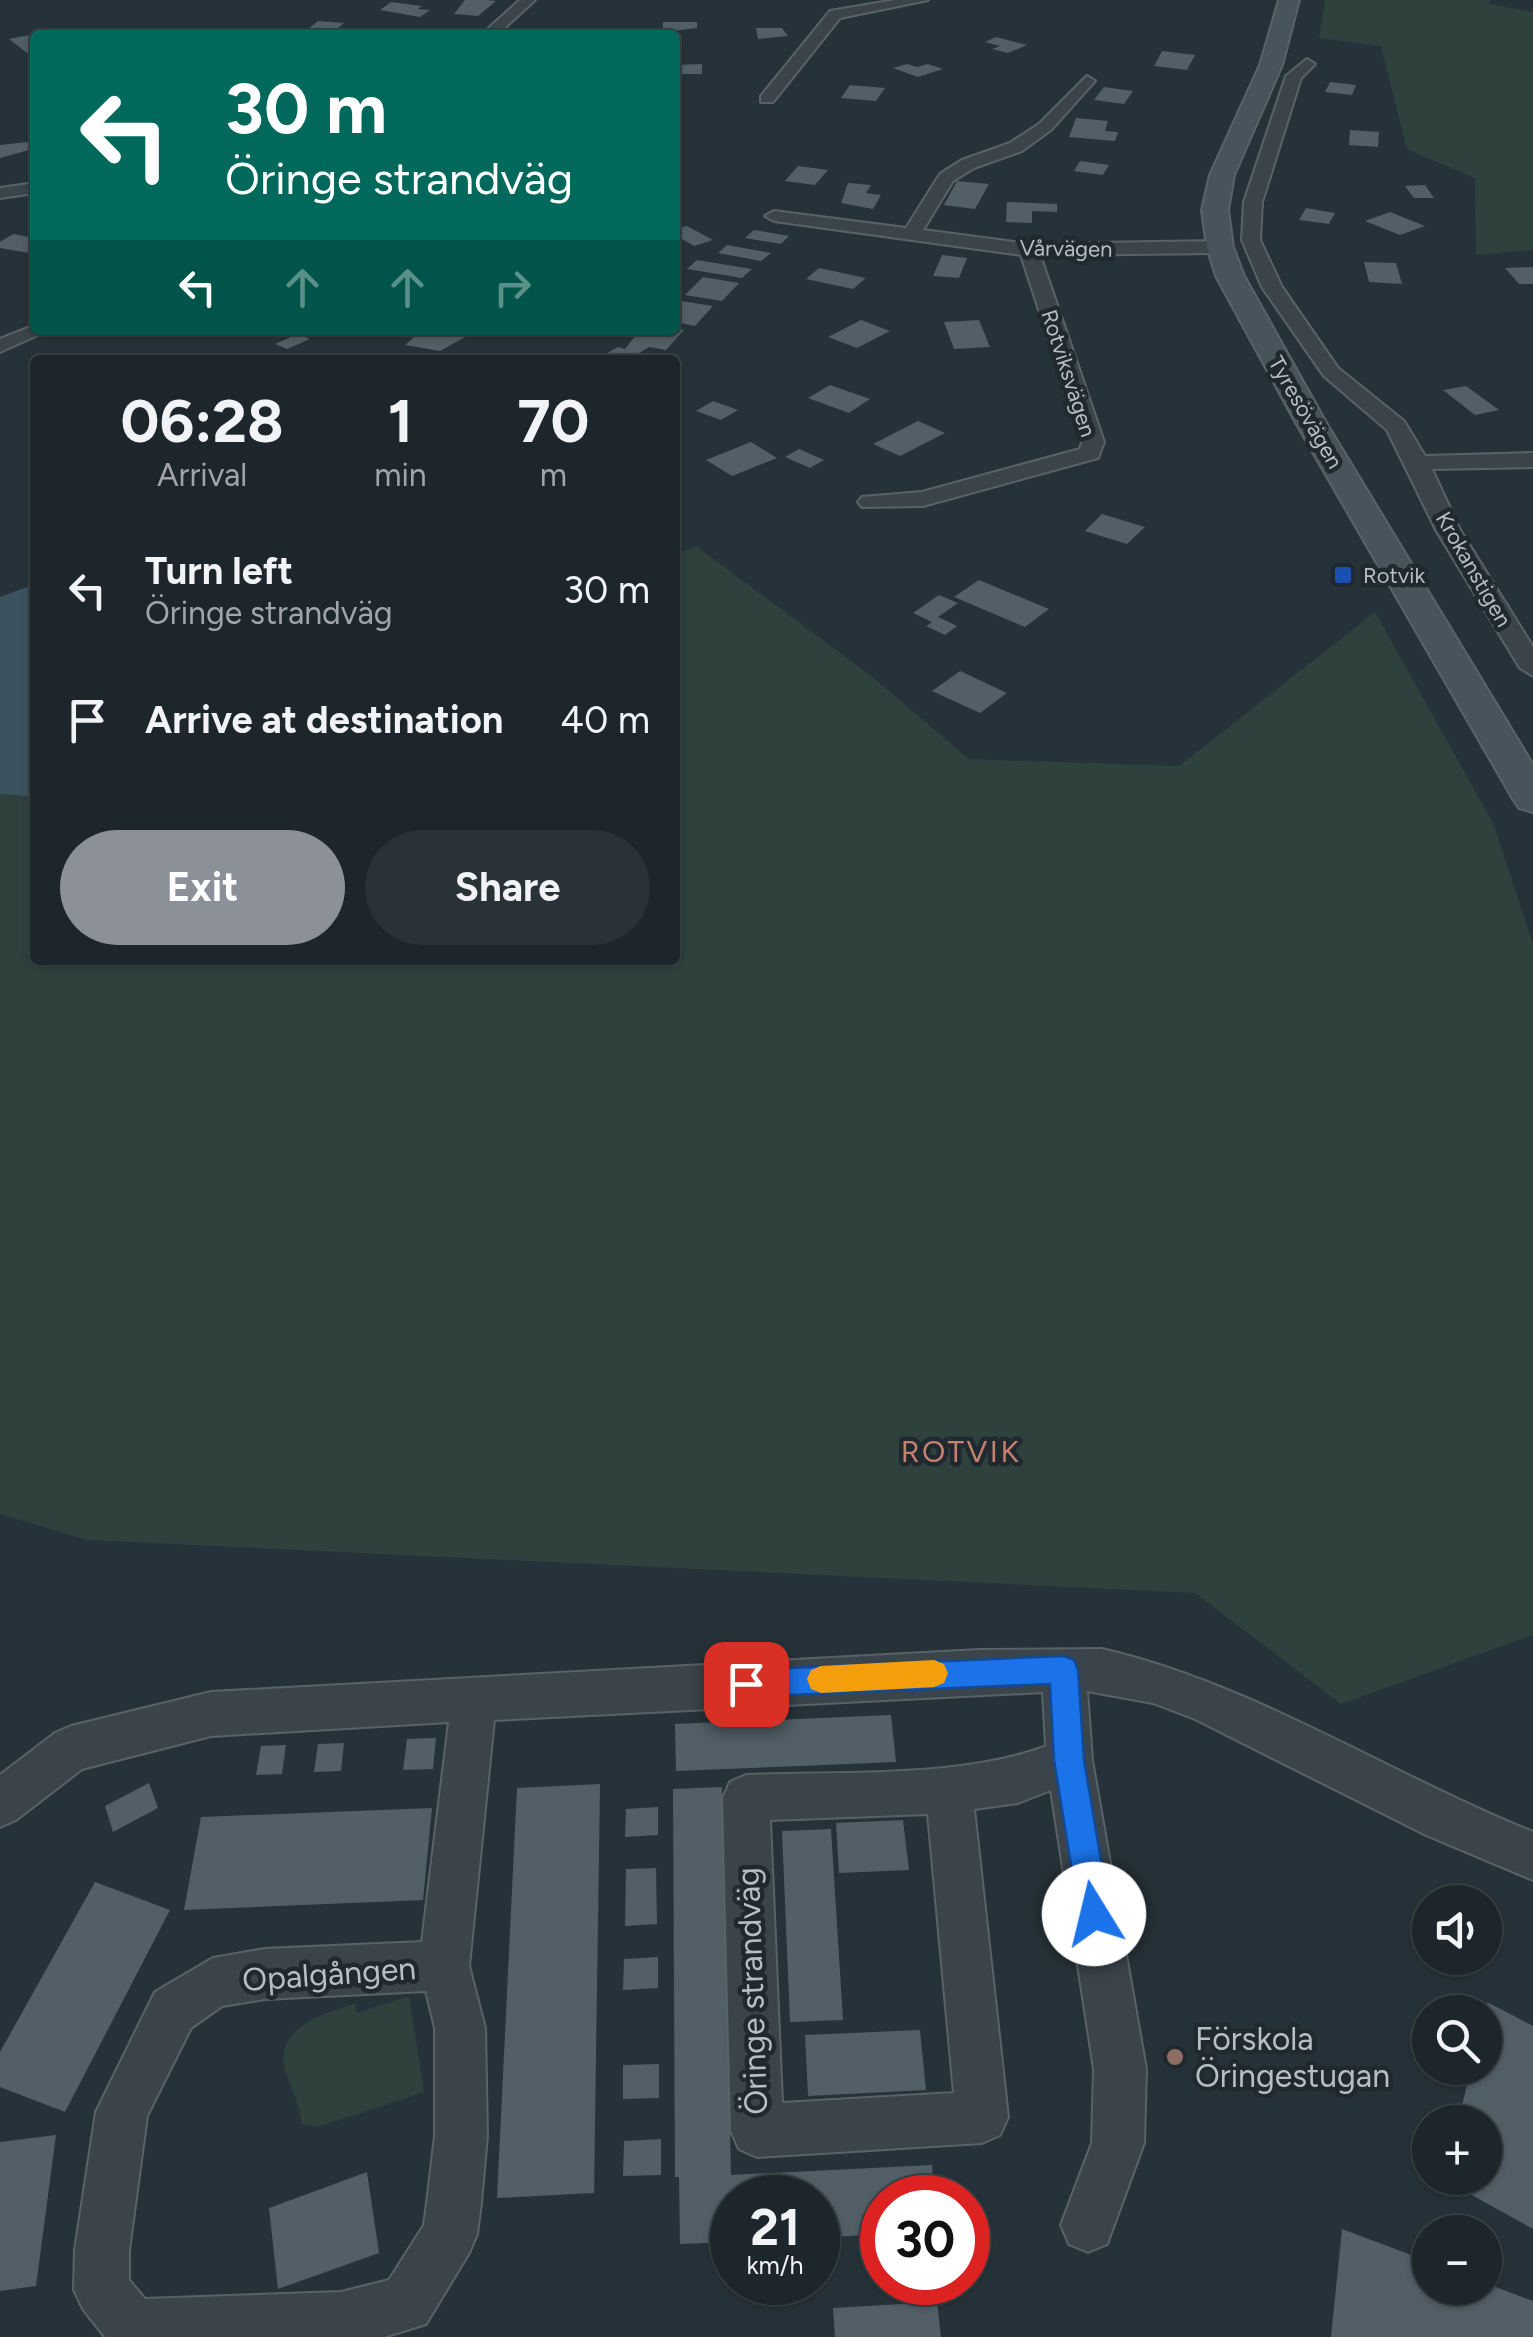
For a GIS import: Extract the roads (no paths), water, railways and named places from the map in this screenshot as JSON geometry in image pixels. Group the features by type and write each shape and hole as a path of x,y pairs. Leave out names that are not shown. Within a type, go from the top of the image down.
{"main road":[{"name":"Tyresövägen","path":"1289,0 1271,65 1222,174 1215,210 1220,247 1230,276 1310,421 1533,799"}],"street":[{"path":"494,30 528,0"},
{"path":"767,99 827,13 920,0"},
{"name":"Krokanstigen","path":"1307,64 1294,76 1254,202 1251,240 1272,287 1331,372 1396,426 1418,463 1448,530 1533,668"},
{"path":"912,235 946,178 968,164 1016,147 1044,127 1087,81"},
{"path":"0,193 30,189"},
{"name":"Vårvägen","path":"774,216 1029,250 1220,247"},
{"name":"Rotviksvägen","path":"870,502 923,499 1090,452 1093,442 1029,250"},
{"path":"0,346 30,334"},
{"path":"1418,463 1533,460"},
{"path":"1064,1670 1069,1760 1120,2068 1118,2143 1088,2225"},
{"path":"0,1804 71,1749 211,1714 978,1671 1102,1670 1153,1682 1207,1702 1426,1812 1533,1856"},
{"name":"Opalgången","path":"444,1966 265,1974 213,1983 173,2010 122,2112 102,2250 102,2290 133,2327 341,2329 406,2304 450,2234 462,2136 460,2028 444,1966 474,1698"},
{"name":"Öringe strandväg","path":"949,1790 982,2117 757,2131 746,1798 949,1790 1018,1780 1069,1760"}],"water":[{"path":"30,586 30,797 0,794 0,597"}],"place":[{"name":"Rotvik","path":"1343,575"},
{"name":"Förskola Öringestugan","path":"1175,2057"}],"district":[{"name":"ROTVIK","path":"961,1452"}]}
